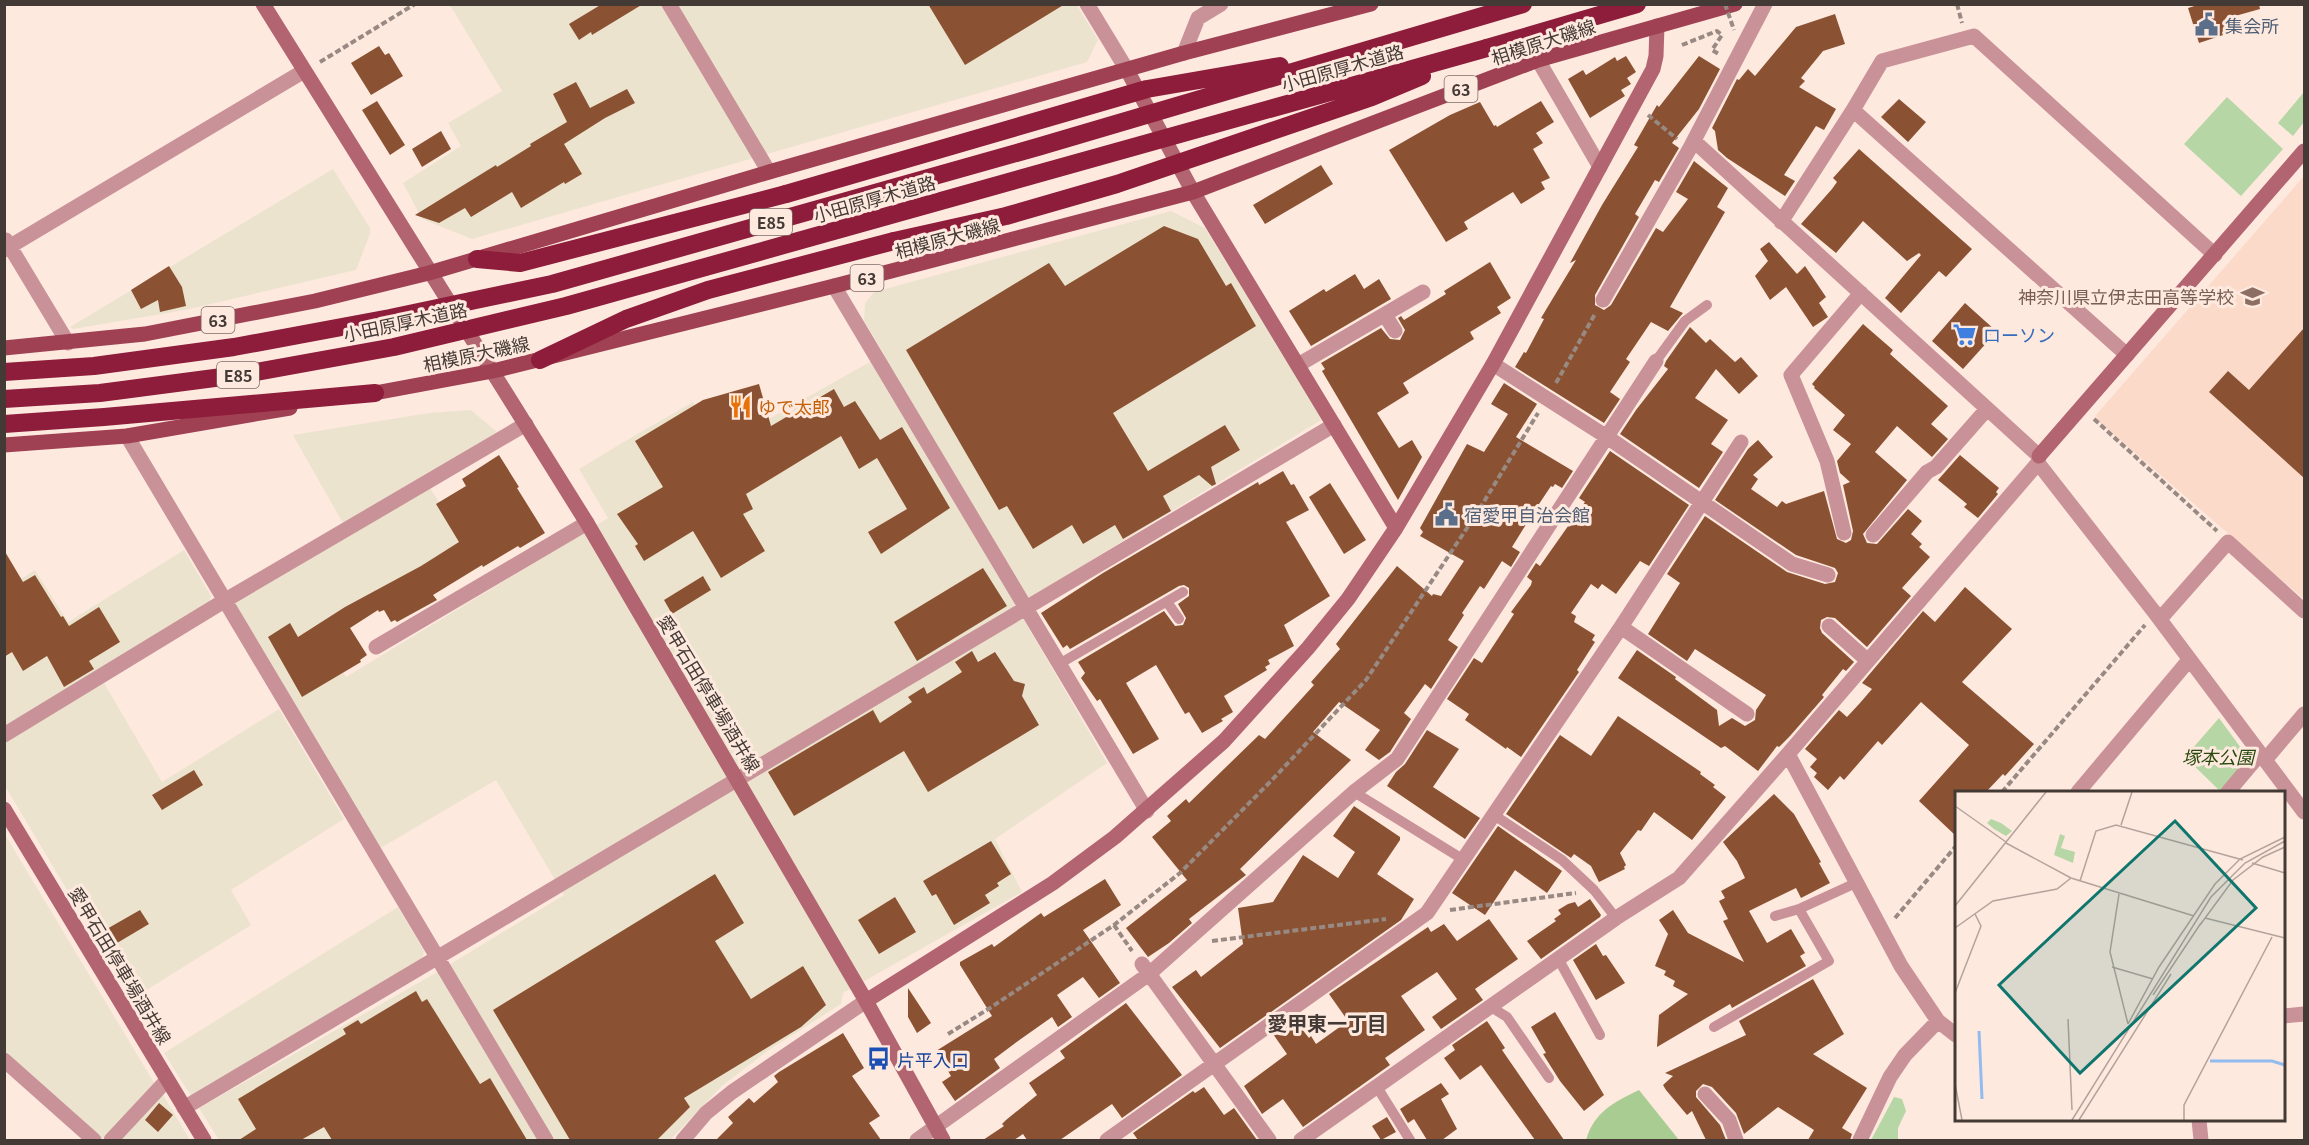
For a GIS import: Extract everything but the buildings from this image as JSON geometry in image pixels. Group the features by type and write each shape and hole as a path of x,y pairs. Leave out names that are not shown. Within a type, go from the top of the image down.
{"highway":[{"name":"小田原厚木道路","path":"4,372 94,366 234,347 390,318 552,284 1030,149 1523,4"},
{"name":"小田原厚木道路","path":"4,399 100,393 245,374 394,347 578,303 1637,4"},
{"path":"540,360 626,319 708,290 1006,216 1117,184 1372,98 1487,48"},
{"path":"477,259 520,263 786,194 1147,89 1262,68 1327,62"},
{"path":"4,423 375,393"}],"main road":[{"name":"63","path":"4,348 145,334 315,301 429,273 769,171 1184,53 1371,4"},
{"name":"相模原大磯線","path":"4,445 127,436 493,371 834,286 1194,192 1538,60 1735,4"}],"street":[{"name":"愛甲石田停車場酒井線","path":"263,4 587,523 738,778 866,1001 939,1134"},
{"path":"669,4 769,171"},
{"path":"1087,4 1127,70 1194,192 1396,528"},
{"path":"1184,53 1198,18 1221,4"},
{"path":"1603,300 1692,145 1765,4"},
{"path":"683,1140 706,1113 732,1092 866,1001 1053,883 1147,810 1224,741 1278,683 1348,598 1396,528 1493,364 1653,69 1657,26"},
{"path":"1781,222 1882,61 1974,36 2215,255"},
{"path":"1538,60 1600,167"},
{"path":"68,343 6,245 304,71"},
{"path":"1853,110 2127,355"},
{"path":"1692,145 1861,293 2038,459 2304,812"},
{"path":"1301,1140 1616,918 1678,878 1788,754 2082,407 2304,151"},
{"path":"834,286 1147,810"},
{"path":"1298,365 1423,292"},
{"path":"1844,533 1827,461 1791,375 1861,293"},
{"path":"1385,315 1395,330"},
{"path":"917,1140 939,1134 1146,969 1354,792 1398,759 1656,361"},
{"path":"1493,364 1607,437 1792,564 1828,575"},
{"path":"1873,535 1987,409"},
{"path":"4,735 224,601 526,424"},
{"path":"184,1108 1334,425"},
{"path":"127,436 546,1140"},
{"path":"1107,1140 1216,1065 1427,913 1621,627 1741,442"},
{"path":"376,647 390,630 481,576 587,523"},
{"path":"2158,616 2228,542 2304,611"},
{"path":"1829,626 1868,661"},
{"path":"1621,627 1747,714"},
{"path":"2079,791 2189,660"},
{"path":"2229,791 2304,714"},
{"path":"1788,754 1901,966 1938,1021 1955,1034"},
{"name":"愛甲石田停車場酒井線","path":"4,809 204,1140"},
{"path":"1146,969 1269,1140"},
{"path":"2285,1016 2304,1014"},
{"path":"1860,1140 1890,1077 1905,1055 1938,1021"},
{"path":"8,1070 94,1140"},
{"path":"111,1140 167,1080"},
{"path":"1705,1094 1729,1120 1736,1140"},
{"path":"2199,1121 2201,1140"}],"lane":[{"path":"1656,361 1685,321 1707,304"},
{"path":"1059,664 1184,592"},
{"path":"1167,602 1179,619"},
{"path":"1354,792 1464,860"},
{"path":"1494,815 1562,860 1594,890 1616,918"},
{"path":"1775,916 1799,909 1858,882"},
{"path":"1714,1027 1829,961 1799,909"},
{"path":"1559,960 1600,1035"},
{"path":"1491,1007 1507,1017 1549,1078"},
{"path":"1377,1087 1410,1140"}],"path":[{"path":"304,71 415,4"},
{"path":"1725,4 1734,30 1729,38"},
{"path":"1682,45 1717,31 1722,35 1712,50 1719,54 1724,46"},
{"path":"1634,103 1692,145"},
{"path":"948,1034 1114,925 1180,873 1366,680 1477,513 1603,300"},
{"path":"2082,407 2228,542"},
{"path":"2003,791 2158,616"},
{"path":"1883,932 1955,847"},
{"path":"1114,925 1146,969"}],"shaded area":[{"path":"450,5 1077,5 1098,40 1087,62 472,239 422,219 403,183 461,146 448,123 502,91"},
{"path":"333,169 370,228 370,234 356,270 185,310 73,329 70,327"},
{"name":"神奈川県立伊志田高等学校","path":"2304,176 2304,599 2097,420 2096,415"},
{"path":"1171,211 1205,228 1323,419 1016,606 1107,763 995,839 1022,892 843,993 841,1004 769,1050 722,1086 670,1140 219,1140 199,1108 434,974 564,895 496,780 379,849 231,604 429,486 463,541 316,630 346,677 608,518 579,469 627,440 693,402 719,447 884,354 864,321 865,303 874,292"},
{"path":"471,410 497,432 344,525 293,435 429,413"},
{"path":"184,550 211,596 208,606 5,729 5,589 35,570 68,622"},
{"path":"104,683 162,782 279,709 344,819 231,890 251,925 132,999 5,786 4,741"},
{"path":"4,833 156,1086 110,1138 99,1138 5,1054"},
{"path":"398,907 424,951 422,961 191,1096 164,1053"},
{"path":"162,1093 190,1140 120,1140"}],"green space":[{"path":"2304,92 2304,122 2293,136 2278,123"},
{"path":"2227,97 2283,149 2241,196 2184,144"},
{"name":"塚本公園","path":"2219,718 2241,748 2244,767 2220,791 2185,757"},
{"path":"1639,1090 1679,1140 1586,1140 1594,1122 1606,1109"},
{"path":"1894,1097 1902,1099 1906,1111 1898,1128 1898,1140 1871,1140"}],"place":[{"name":"集会所","path":"2207,25"},
{"name":"神奈川県立伊志田高等学校","path":"2252,296"},
{"name":"ローソン","path":"1965,334"},
{"name":"ゆで太郎","path":"740,406"},
{"name":"宿愛甲自治会館","path":"1446,514"},
{"name":"片平入口","path":"879,1059"}],"district":[{"name":"愛甲東一丁目","path":"1327,1022"}]}
